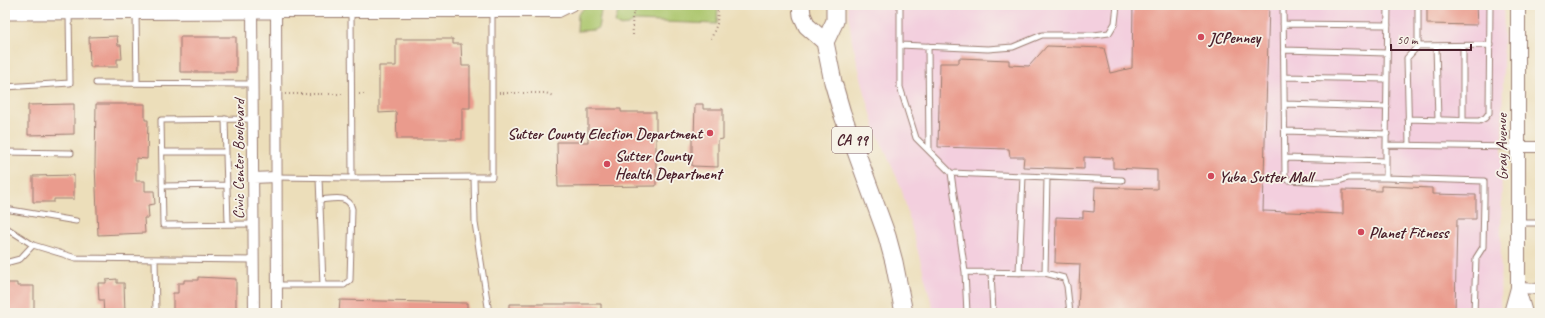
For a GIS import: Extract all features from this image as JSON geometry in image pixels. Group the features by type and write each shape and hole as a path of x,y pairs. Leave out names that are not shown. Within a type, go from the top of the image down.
{"highway":[{"path":"801,5 802,15 807,26 825,42 835,21 835,5"},
{"name":"CA 99","path":"825,42 833,82 842,113 887,236 894,262 904,313"}],"main road":[{"name":"Gray Avenue","path":"1518,5 1518,288 1525,313"},
{"name":"Gray Avenue","path":"1511,313 1518,288"}],"street":[{"path":"5,13 136,13 252,9 351,12 419,9 492,12 559,12 573,5"},
{"name":"Civic Center Boulevard","path":"252,9 254,313"},
{"path":"276,9 276,313"},
{"path":"1518,147 1540,147"},
{"path":"253,178 276,178"},
{"path":"1518,288 1540,289"}],"lane":[{"path":"900,5 900,87 916,138 951,173 965,272 967,313"},
{"path":"900,45 988,49 1013,47 1042,35 1094,35 1109,33 1115,24 1117,5"},
{"path":"1283,5 1285,175 1288,180 1324,182 1339,181 1348,178 1386,178 1484,181 1483,247 1476,258 1474,313"},
{"path":"1386,178 1388,5"},
{"path":"1418,5 1418,46"},
{"path":"1408,119 1479,121 1485,118 1489,113 1491,45 1490,5"},
{"path":"351,12 352,178"},
{"path":"276,178 492,177 492,12"},
{"path":"5,87 70,83 69,13"},
{"path":"136,13 137,83"},
{"path":"1283,24 1388,25"},
{"path":"1408,145 1407,58 1410,54 1418,46 1491,45"},
{"path":"928,46 929,151"},
{"path":"1436,46 1438,120"},
{"path":"1463,46 1463,120"},
{"path":"1284,50 1387,53"},
{"path":"1284,77 1387,79"},
{"path":"96,83 252,84"},
{"path":"1284,104 1387,106"},
{"path":"225,119 228,224"},
{"path":"253,119 162,120 163,225 253,224"},
{"path":"1284,131 1386,134"},
{"path":"1386,145 1518,147"},
{"path":"5,152 71,153"},
{"path":"162,152 226,152"},
{"path":"1285,158 1386,160"},
{"path":"951,173 1122,180"},
{"path":"1019,273 1023,176"},
{"path":"1046,273 1047,177"},
{"path":"319,178 323,285"},
{"path":"474,178 475,223 489,313"},
{"path":"162,186 227,185"},
{"path":"276,285 346,284 351,278 352,209 346,200 320,200"},
{"path":"5,209 76,221"},
{"path":"1518,223 1540,223"},
{"path":"5,227 33,245 76,258 253,260"},
{"path":"5,263 20,259 33,245"},
{"path":"155,259 156,313"},
{"path":"965,272 1046,273 1064,278 1067,282 1070,313"},
{"path":"992,272 993,313"}],"path":[{"path":"633,35 632,17 637,5"},
{"path":"711,39 717,24 718,5"},
{"path":"492,93 546,93 553,96"},
{"path":"284,94 351,94"}],"shaded area":[{"path":"847,5 1504,5 1500,313 934,313 901,187 876,131 864,89 852,41"}],"green space":[{"path":"344,5 535,5 363,6"},
{"path":"587,5 602,5 598,28 595,30 577,31 578,14"},
{"path":"629,5 718,5 717,24 635,21 628,25 618,26 615,22 619,9"}],"building":[{"path":"1133,5 1269,5 1263,211 1343,214 1343,190 1381,191 1381,186 1432,188 1432,194 1476,195 1476,219 1457,219 1455,313 1078,313 1080,264 1055,263 1056,217 1083,218 1083,211 1094,212 1095,187 1157,189 1157,170 1113,168 1113,158 1084,157 1084,169 1023,167 1024,157 1010,157 1009,149 938,147 940,63 959,63 959,58 1009,60 1009,65 1029,66 1047,46 1104,48 1110,73 1132,68"},
{"path":"1427,5 1476,5 1477,25 1427,24"},
{"path":"117,36 118,45 121,45 122,59 117,59 117,67 90,67 89,37"},
{"path":"180,37 236,37 236,72 180,72"},
{"path":"396,39 453,39 453,44 461,44 462,66 470,66 470,108 462,108 462,139 397,139 396,112 379,113 379,66 396,66"},
{"path":"74,104 74,134 28,135 28,105"},
{"path":"96,104 145,104 145,120 148,120 147,159 136,158 136,181 145,181 145,191 154,191 155,204 148,205 149,218 144,218 145,233 98,235 95,165"},
{"name":"Sutter County Election Department","path":"695,104 703,104 703,109 723,109 723,139 718,140 718,167 692,166 692,138 694,138"},
{"name":"Sutter County Health Department","path":"588,109 621,109 621,112 656,112 656,186 558,187 557,142 588,142"},
{"path":"74,175 74,199 54,199 54,202 33,202 33,176"},
{"path":"198,277 236,279 236,313 173,313 173,293 178,293 178,283 184,283 184,280 198,280"},
{"path":"117,279 117,283 124,283 125,313 104,313 103,300 99,300 98,283 106,283 106,280"},
{"path":"5,283 17,283 17,286 34,286 33,313 5,313"},
{"path":"340,300 467,303 467,313 339,313"},
{"path":"509,304 601,304 601,313 509,313"}],"place":[{"name":"JCPenney","path":"1201,37"},
{"name":"Sutter County Election Department","path":"710,133"},
{"name":"Sutter County Health Department","path":"607,164"},
{"name":"Yuba Sutter Mall","path":"1211,176"},
{"name":"Planet Fitness","path":"1361,232"}]}
